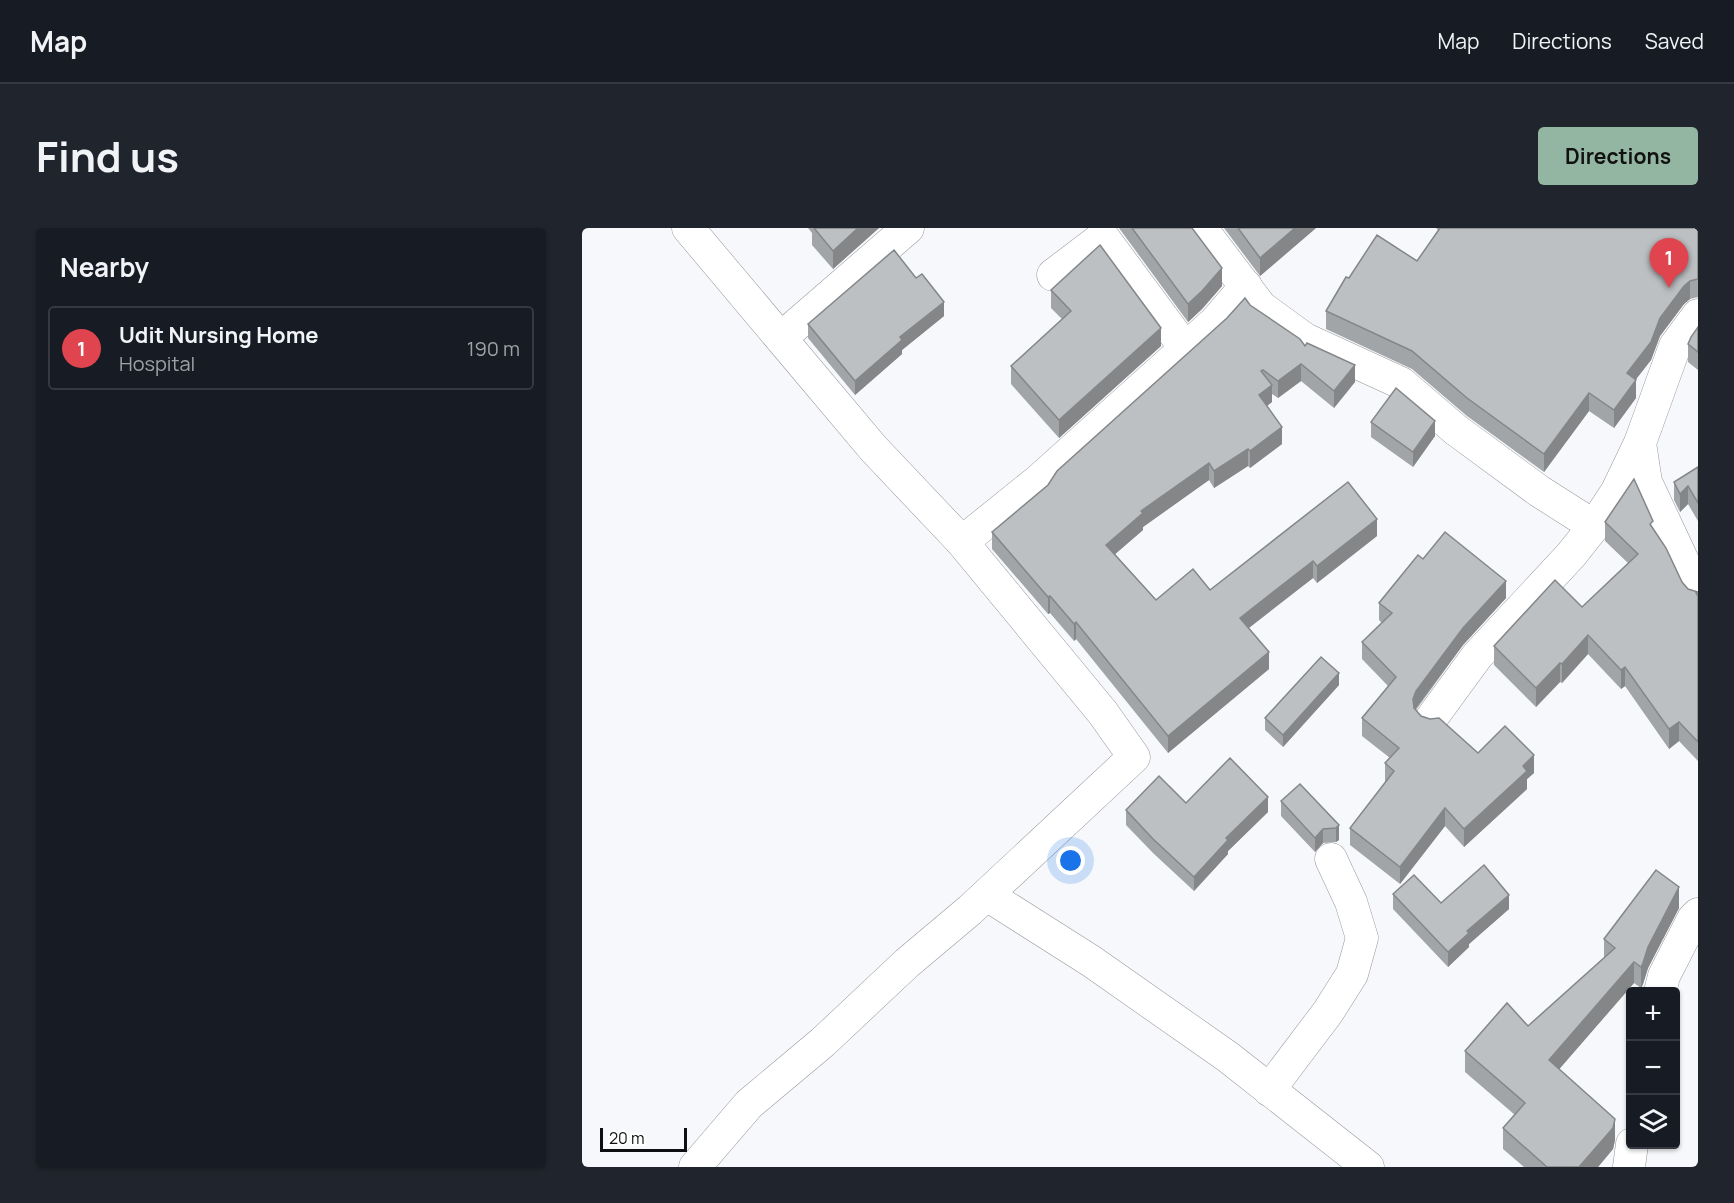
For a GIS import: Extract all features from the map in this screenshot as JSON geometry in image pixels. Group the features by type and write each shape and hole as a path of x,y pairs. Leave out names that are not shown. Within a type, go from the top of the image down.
{"street":[{"path":"688,228 873,448 962,542 1103,712 1134,757 987,895 907,963 823,1042 749,1104 695,1167"},
{"path":"781,338 908,228"},
{"path":"1201,228 1261,307 1305,339 1401,383 1456,430 1539,491 1594,526"},
{"path":"1053,275 1103,237 1185,348"},
{"path":"962,542 1039,480 1215,322 1246,286"},
{"path":"1431,719 1477,656 1571,555 1594,526 1617,490 1640,443 1676,346 1698,315"},
{"path":"1640,443 1646,482 1698,593"},
{"path":"1269,1090 1328,1012 1352,974 1362,938 1351,902 1331,859"},
{"path":"987,895 1091,961 1228,1057 1368,1167"},
{"path":"1661,987 1664,976 1693,919 1698,914"},
{"path":"1629,1167 1631,1149"}],"building":[{"path":"814,228 858,228 833,251"},
{"path":"1132,228 1192,228 1222,268 1188,304"},
{"path":"1238,228 1295,228 1260,258"},
{"path":"1440,228 1698,228 1698,279 1684,286 1660,318 1651,342 1627,373 1636,380 1614,410 1589,393 1544,454 1467,398 1412,351 1326,311 1346,277 1349,278 1377,235 1417,261"},
{"path":"1100,245 1161,328 1059,420 1011,366 1071,311 1051,290"},
{"path":"894,250 916,278 922,274 944,302 900,337 902,340 855,381 808,324"},
{"path":"1245,298 1250,305 1300,339 1305,346 1307,343 1355,365 1334,391 1301,364 1278,381 1263,370 1261,371 1272,385 1259,395 1282,427 1250,451 1248,449 1214,471 1209,463 1141,511 1143,513 1106,545 1156,600 1193,569 1210,590 1348,482 1377,519 1317,566 1313,561 1240,618 1269,652 1168,736 1076,622 1074,624 1050,596 1048,597 992,532 1048,485 1057,471 1227,318"},
{"path":"1698,327 1698,352 1688,344"},
{"path":"1396,388 1435,421 1413,452 1371,422"},
{"path":"1698,467 1698,503 1688,486 1680,494 1674,482"},
{"path":"1634,479 1653,521 1650,524 1666,548 1682,582 1688,589 1698,592 1696,593 1698,596 1698,742 1679,722 1669,729 1625,667 1621,670 1588,635 1536,688 1494,646 1555,580 1582,607 1638,554 1605,522"},
{"path":"1445,532 1506,581 1463,628 1416,691 1413,699 1414,708 1421,716 1430,719 1439,718 1478,753 1505,726 1534,755 1523,766 1527,771 1464,829 1445,808 1400,867 1350,828 1394,771 1385,763 1399,748 1362,718 1396,677 1362,642 1392,613 1379,603 1418,555 1423,559"},
{"path":"1321,657 1339,673 1283,735 1265,718"},
{"path":"1230,758 1268,797 1226,838 1228,840 1194,877 1126,810 1159,776 1186,803"},
{"path":"1300,784 1339,825 1336,828 1323,829 1315,838 1281,801"},
{"path":"1484,865 1509,895 1467,931 1469,933 1448,952 1393,894 1414,875 1441,903"},
{"path":"1656,870 1679,887 1648,947 1641,967 1634,962 1549,1060 1615,1119 1613,1128 1579,1167 1547,1167 1503,1128 1525,1103 1465,1051 1507,1003 1528,1026 1615,948 1604,939"}],"place":[{"name":"Udit Nursing Home","path":"1669,288"}]}
